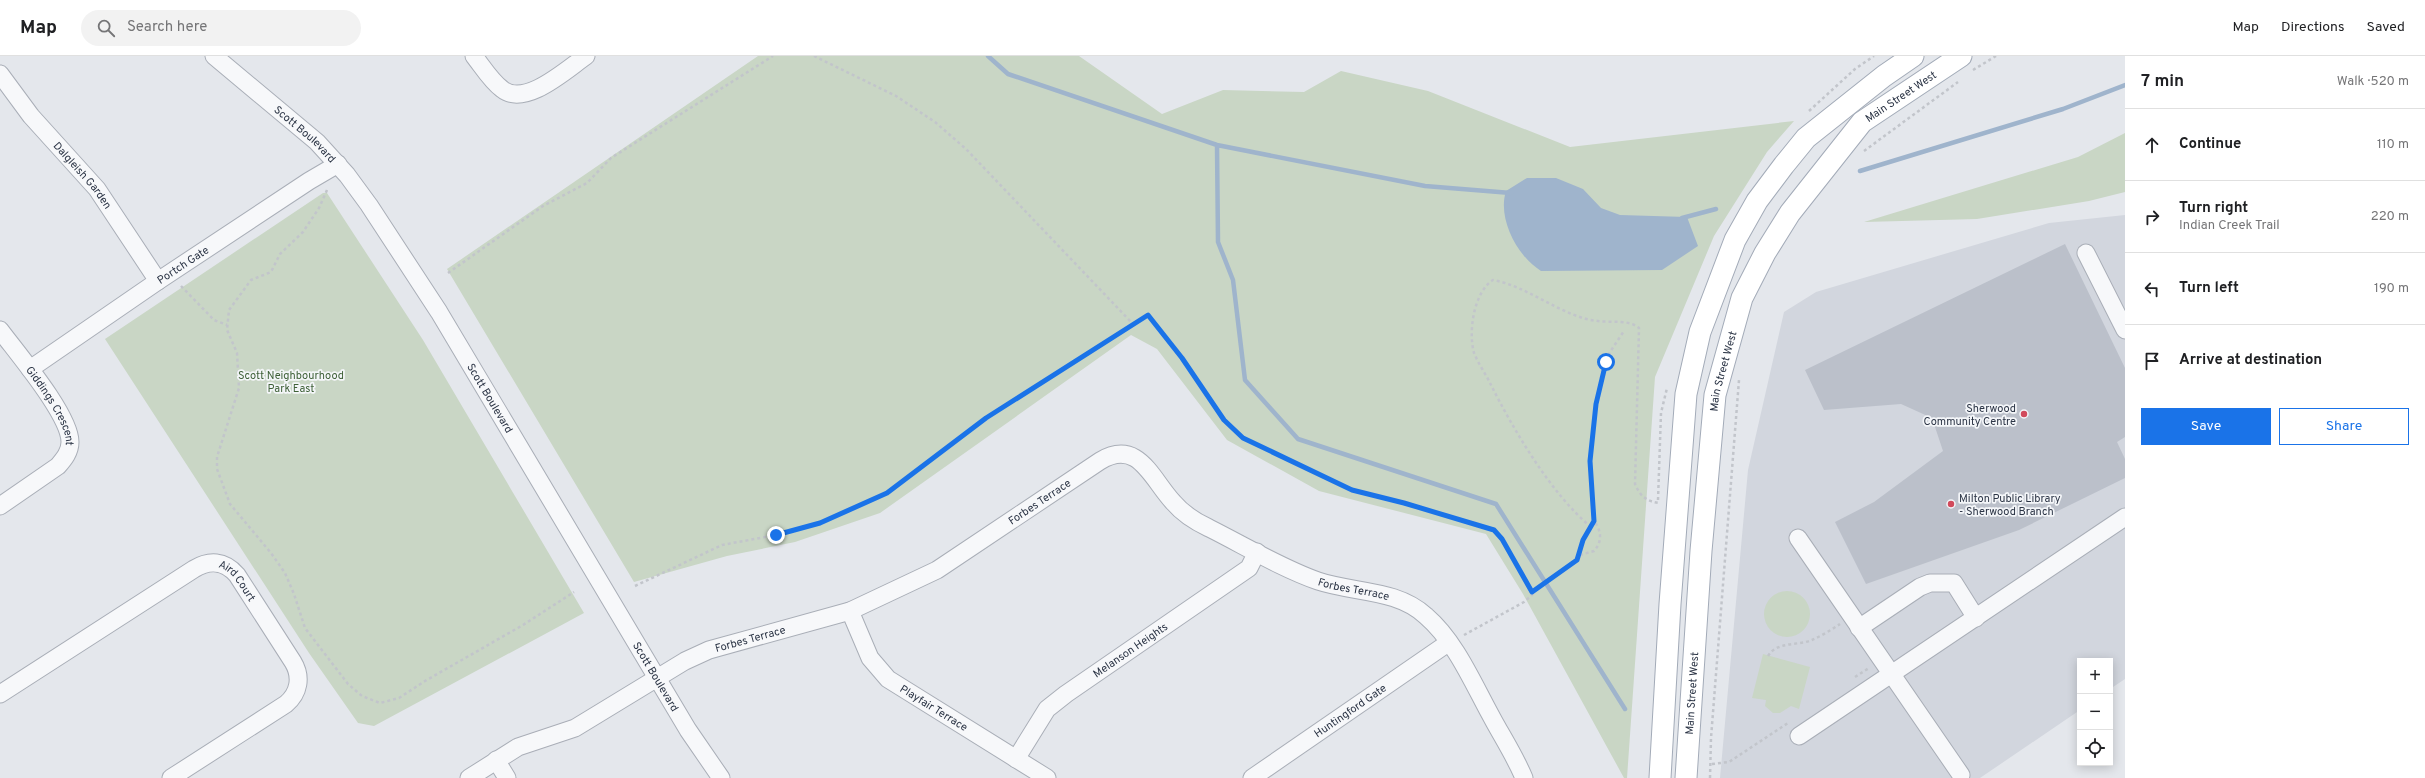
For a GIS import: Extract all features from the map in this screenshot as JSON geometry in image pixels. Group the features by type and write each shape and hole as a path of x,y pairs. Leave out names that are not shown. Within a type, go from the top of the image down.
{"main road":[{"name":"Main Street West","path":"1660,778 1677,504 1686,394 1700,332 1735,240 1757,201 1806,138 1884,76 1913,56"},
{"name":"Main Street West","path":"1686,778 1699,574 1715,395 1742,298 1765,253 1790,213 1862,122 1965,65"}],"street":[{"name":"Scott Boulevard","path":"214,56 309,135 338,164 369,205 439,312 657,679 688,730 721,778"},
{"path":"474,56 501,89 509,94 519,95 537,89 586,56"},
{"name":"Dalgleish Garden","path":"0,74 31,116 97,189 158,281"},
{"name":"Portch Gate","path":"30,369 158,281 309,181 338,164"},
{"path":"2086,253 2125,330"},
{"name":"Giddings Crescent","path":"0,330 30,369 63,420 69,436 68,451 65,459 52,471 0,506"},
{"name":"Forbes Terrace","path":"468,778 518,747 575,728 685,661 718,647 850,611 937,570 1100,461 1114,454 1129,454 1141,462 1165,493 1184,513 1257,552 1318,581 1377,593 1405,602 1426,615 1462,664 1524,778"},
{"path":"1799,736 1892,675 2125,516"},
{"path":"1798,538 1961,775"},
{"name":"Melanson Heights","path":"1016,759 1047,709 1066,694 1249,568 1257,552"},
{"name":"Aird Court","path":"0,694 204,563 217,562 224,564 237,575 298,670 298,687 291,699 286,704 171,778"},
{"path":"1856,622 1930,582 1954,583 1976,618"},
{"name":"Playfair Terrace","path":"850,611 870,658 888,679 1047,778"},
{"name":"Huntingford Gate","path":"1252,778 1448,643"},
{"path":"496,760 507,778"}],"path":[{"path":"448,273 543,206 586,183 611,158 773,56"},
{"path":"814,56 896,96 935,122 966,149 1133,324"},
{"path":"1965,65 1996,56"},
{"path":"1861,154 1963,78"},
{"path":"327,190 320,208 303,232 280,254 271,272 251,280 229,310 227,330 236,353 239,388 218,457 217,469 230,504 271,553 285,573 294,594 305,628 348,684 362,696 380,704 399,698 425,681 523,626 574,592"},
{"path":"1591,528 1576,514 1507,418 1474,353 1472,339 1478,299 1484,285 1493,280 1513,286 1567,311 1592,319 1633,323 1639,328 1635,484 1640,495 1652,503 1677,504"},
{"path":"181,286 214,320 227,325"},
{"path":"635,586 722,545 776,535 820,523 887,493 986,418 1148,315 1182,358 1224,420 1243,438 1352,490 1404,503 1494,530 1502,539 1532,592"},
{"path":"1464,635 1524,602 1532,596 1532,592 1577,560 1580,555 1583,540 1594,521 1590,461 1596,404 1604,366 1610,352 1624,331"},
{"path":"1710,778 1711,738 1730,509 1737,390 1740,375"},
{"path":"1580,555 1594,551 1598,547 1600,529 1594,521"},
{"path":"1768,656 1773,650 1780,647 1811,641 1856,622"}],"shaded area":[{"path":"2125,215 2125,679 2113,687 2113,658 2077,658 2077,712 1980,778 1720,778 1748,470 1784,312 1816,292 2049,223"}],"green space":[{"path":"758,56 1079,56 1162,114 1223,90 1304,92 1341,71 1428,91 1570,147 1794,121 1767,152 1714,236 1655,377 1627,778 1624,778 1523,594 1486,534 1319,491 1227,440 1157,349 1131,335 880,513 795,542 727,556 634,582 447,269"},
{"path":"2125,133 2125,192 2089,201 1977,219 1864,222 2078,157"},
{"name":"Scott Neighbourhood Park East","path":"323,193 327,193 423,340 584,613 374,726 358,723 309,653 105,339"},
{"path":"1787,591 1800,595 1806,601 1810,614 1806,627 1800,633 1787,637 1774,633 1768,627 1764,614 1768,601 1774,595"},
{"path":"1763,654 1810,667 1799,709 1791,706 1780,713 1773,713 1765,706 1766,700 1752,698"}],"water":[{"path":"1527,178 1556,178 1583,189 1601,208 1620,215 1687,217 1698,246 1662,270 1541,271 1525,257 1517,247 1507,225 1504,213 1506,191"}],"building":[{"name":"Sherwood Community Centre","path":"2065,244 2125,368 2125,437 2117,442 2125,459 2125,478 2019,530 1866,584 1835,522 1874,502 1943,451 1932,418 1901,404 1824,410 1805,370"}],"waterway":[{"path":"988,56 1008,74 1217,145 1425,186 1511,193"},
{"path":"1860,171 2063,109 2125,85"},
{"path":"1217,145 1218,242 1233,280 1245,380 1298,439 1496,504 1625,709"},
{"path":"1682,218 1716,209"}],"place":[{"name":"Sherwood Community Centre","path":"2024,414"},
{"name":"Milton Public Library - Sherwood Branch","path":"1951,504"}],"route":[{"path":"776,535 820,523 887,493 986,418 1048,377 1148,315 1182,358 1224,420 1243,438 1327,480 1352,490 1404,503 1494,530 1502,539 1532,592 1577,560 1580,555 1583,540 1594,521 1595,511 1590,461 1596,404 1602,371 1606,362"}]}
